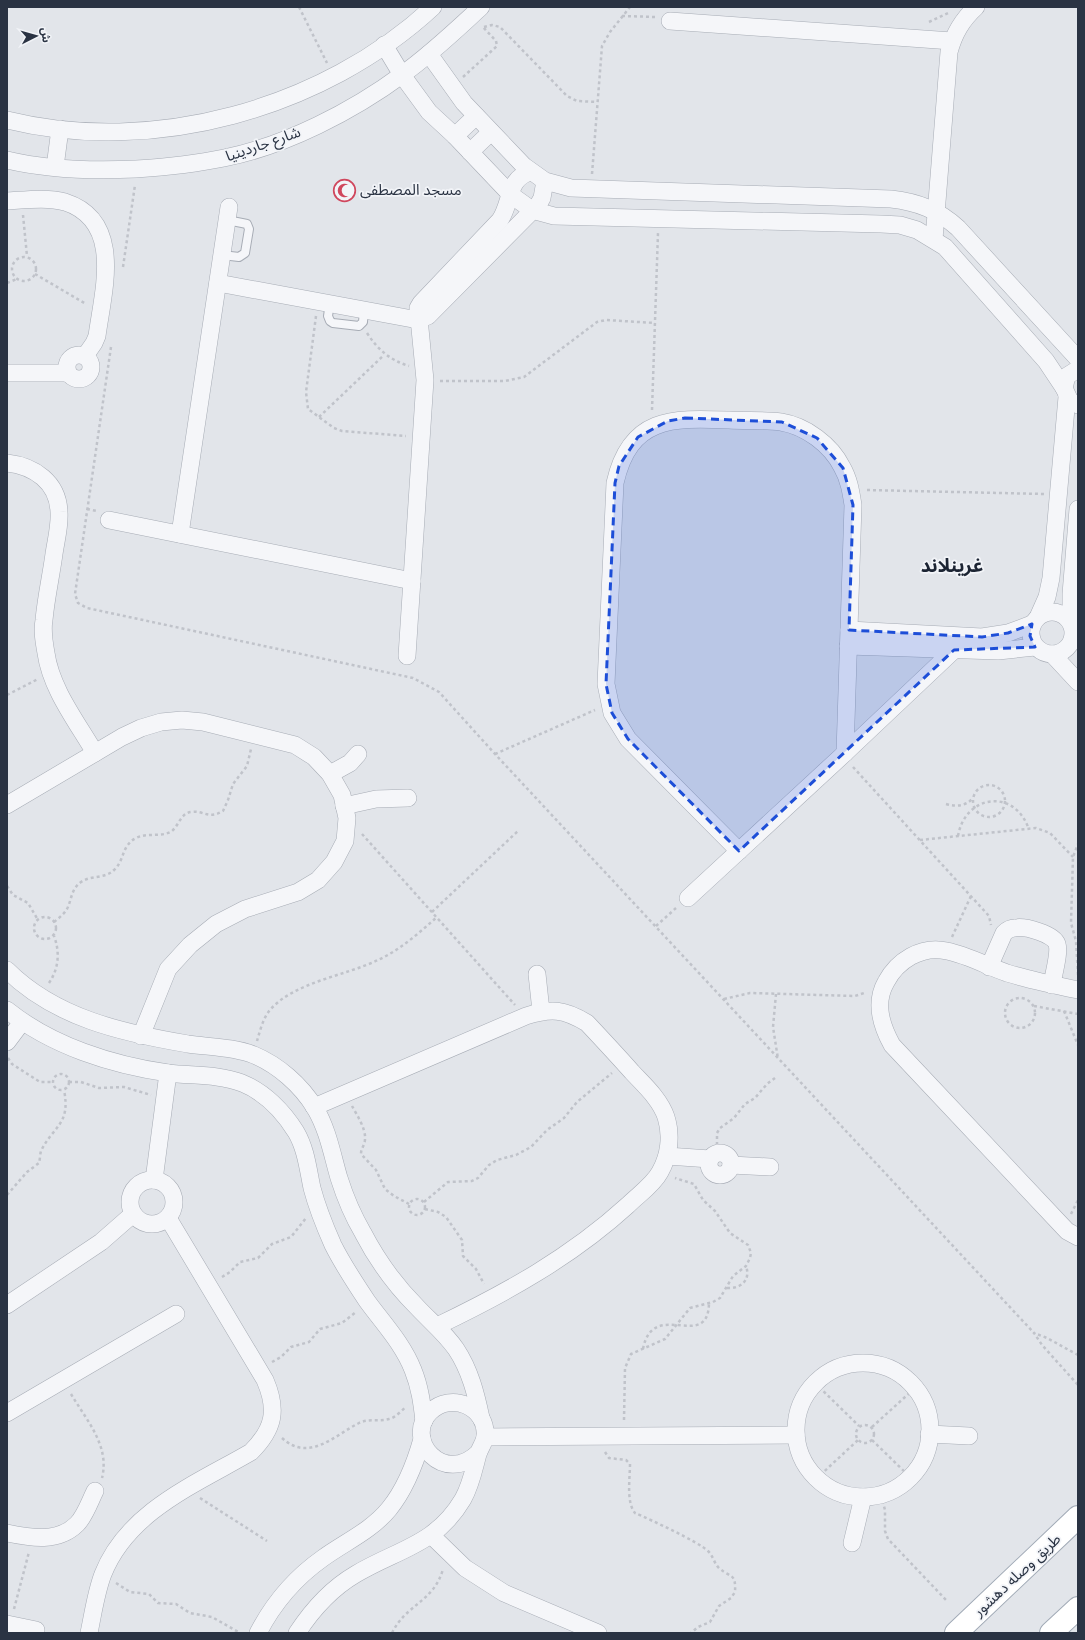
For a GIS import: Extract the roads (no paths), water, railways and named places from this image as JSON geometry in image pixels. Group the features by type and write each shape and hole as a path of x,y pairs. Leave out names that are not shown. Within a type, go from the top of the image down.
{"main road":[{"name":"طريق وصله دهشور","path":"956,1633 1078,1517"},
{"path":"1051,1633 1078,1608"}],"street":[{"path":"7,120 60,129 114,132 168,129 222,119 273,104 309,89 384,46 432,7"},
{"path":"934,239 935,211 949,52 952,41 963,21 976,7"},
{"name":"شارع جاردينيا","path":"7,160 55,167 112,170 137,169 169,167 225,158 267,146 309,129 348,109 402,75 429,54 477,11"},
{"path":"670,21 952,41"},
{"path":"384,46 402,75 429,112 455,136 520,204 532,210 554,216 900,225 917,230 945,247 1046,361 1070,397"},
{"path":"429,54 452,87 476,116 530,172 545,181 570,188 891,199 921,204 935,211 958,228 1078,359"},
{"path":"455,136 476,116"},
{"path":"55,167 60,129"},
{"path":"470,152 491,132"},
{"path":"407,656 425,374 418,320 418,308 421,303 500,220 505,213 516,180 523,174 530,172"},
{"path":"218,283 323,302 363,317 418,320 428,316 532,210 542,198 545,181"},
{"path":"7,372 68,373 78,380 88,376 92,365 85,356 94,343 100,313 106,263 106,247 100,232 91,219 79,209 65,202 49,200 14,201"},
{"path":"180,534 228,214"},
{"path":"1078,369 1068,376 1070,397 1058,494 1051,578 1047,597 1030,636 1036,647 1043,652 1052,654 1063,651 1071,642 1074,634 1071,594 1078,509"},
{"path":"739,850 628,739 612,713 606,684 615,483 619,466 627,450 638,437 652,427 668,421 685,418 782,422 801,428 822,443 832,452 843,468 850,486 852,505 844,755"},
{"path":"7,463 21,465 36,471 47,482 56,495 59,511 43,621 45,650 50,672 57,688 95,753"},
{"path":"109,520 412,582"},
{"path":"848,638 982,637 1008,633 1052,611 1060,613 1074,634"},
{"path":"848,638 954,650 998,651 1036,647"},
{"path":"688,898 844,755 954,650"},
{"path":"1052,654 1078,682"},
{"path":"7,805 95,753 141,728 161,722 182,720 203,722 295,745 314,757 330,774 342,795 346,812 345,841 334,862 318,880 298,892 245,909 216,924 190,945 168,969 141,1036"},
{"path":"330,774 346,766 358,754"},
{"path":"346,812 376,799 408,798"},
{"path":"989,967 1004,933 1008,929 1019,927 1049,935 1054,938 1058,949 1052,985"},
{"path":"1078,990 1052,985 989,967 952,942 907,958 892,971 882,988 879,1008 882,1028 898,1051 1067,1231 1078,1237"},
{"path":"7,970 40,996 86,1018 141,1036 227,1049 254,1055 277,1068 298,1085 314,1107 324,1126 350,1207 363,1234 397,1285 437,1326 455,1348 468,1370 476,1394 481,1418 482,1444 473,1475 463,1499 449,1519 432,1536 356,1574 329,1594 306,1618 297,1633"},
{"path":"533,1014 537,974"},
{"path":"7,1010 22,1022 56,1041 92,1055 130,1066 168,1073 219,1076 242,1083 264,1096 282,1112 296,1133 307,1160 318,1208 333,1245 367,1300 402,1347 413,1370 421,1395 424,1421 422,1438 415,1464 404,1488 388,1510 369,1528 323,1558 301,1576 281,1597 258,1633"},
{"path":"314,1107 533,1014 557,1010 568,1013 587,1023 657,1099 666,1116 670,1136 667,1156 659,1174 615,1216 582,1243 548,1267 493,1298 437,1326"},
{"path":"7,1042 22,1022"},
{"path":"154,1180 168,1073"},
{"path":"667,1156 714,1156 710,1169 719,1175 726,1174 731,1165 770,1167"},
{"path":"154,1180 160,1182 171,1191 174,1205 168,1218 162,1222 150,1224 138,1220 133,1214 130,1206 130,1198 133,1191 142,1183 154,1180"},
{"path":"7,1305 101,1242 133,1214"},
{"path":"89,1633 103,1574 113,1553 127,1534 156,1508 251,1452 262,1441 270,1427 273,1411 272,1395 259,1370 168,1218"},
{"path":"7,1413 176,1314"},
{"path":"858,1363 874,1364 890,1368 904,1377 915,1388 925,1407 928,1417 929,1434 927,1450 920,1465 910,1477 896,1488 881,1495 864,1497 846,1495 830,1489 816,1479 806,1466 801,1456 796,1435 797,1416 804,1398 815,1383 828,1373 842,1366 858,1363"},
{"path":"424,1421 435,1407 452,1402 469,1406 481,1418"},
{"path":"929,1434 969,1436"},
{"path":"422,1438 430,1455 446,1464 455,1465 464,1463 482,1444 601,1436 796,1435"},
{"path":"7,1533 32,1538 49,1538 65,1533 78,1523 95,1491"},
{"path":"852,1543 864,1497"},
{"path":"432,1536 448,1553 471,1572 504,1593 598,1633"},
{"path":"8,1624 36,1630"}],"lane":[{"path":"222,255 239,257 245,253 248,229 247,224 228,214"}],"place":[{"name":"مسجد المصطفى","path":"344,190"}],"district":[{"name":"غرينلاند","path":"952,565"}]}
